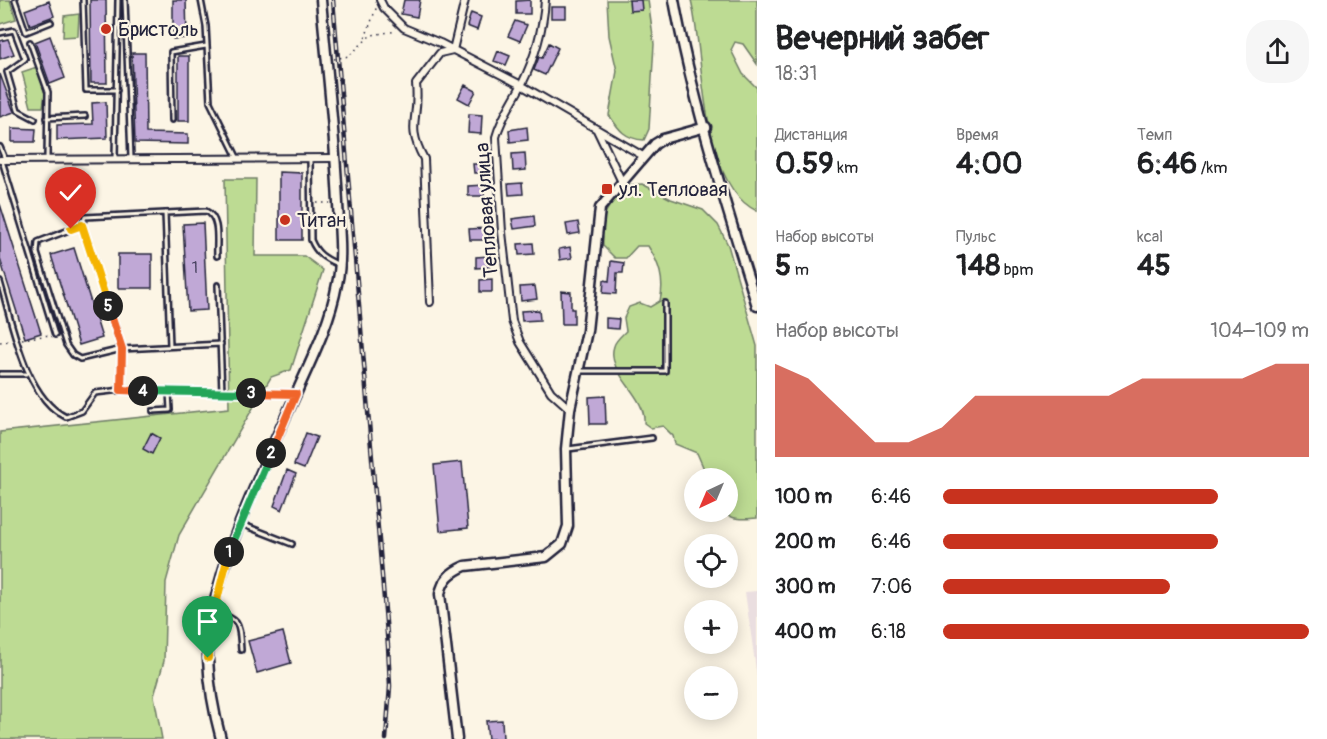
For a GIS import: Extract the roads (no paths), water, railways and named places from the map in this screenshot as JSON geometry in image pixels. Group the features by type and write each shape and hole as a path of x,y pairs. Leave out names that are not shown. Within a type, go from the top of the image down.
{"street":[{"path":"221,739 214,713 208,658 214,612 228,554 331,310 340,265 336,158 321,0"},
{"path":"380,0 384,8 409,30 521,85 643,156"},
{"path":"453,50 465,0"},
{"name":"Тепловая улица","path":"545,0 542,34 521,85 499,124 496,137 502,232 512,321 520,342 551,392 570,409"},
{"path":"674,0 683,50 706,127 722,194 757,306"},
{"path":"430,302 424,159 414,141 412,128 418,106 416,84 440,53 453,50"},
{"path":"457,739 440,594 441,586 453,571 465,566 546,557 562,544 568,526 566,449 570,409 580,371 600,208 621,180 643,156 663,139 706,127"},
{"path":"597,130 621,180"},
{"path":"3,161 47,158 239,160 336,158"}],"lane":[{"path":"83,0 86,90 117,90"},
{"path":"115,158 118,0"},
{"path":"125,0 131,158"},
{"path":"201,0 210,102 239,160"},
{"path":"17,1 26,32 51,22"},
{"path":"0,33 14,30 25,59 7,72 18,110 35,119"},
{"path":"30,42 48,92 47,158"},
{"path":"172,120 171,52 206,46"},
{"path":"47,118 85,116"},
{"path":"0,147 55,335"},
{"path":"310,159 311,240 315,250 325,259 340,265"},
{"path":"121,390 122,349 82,225 85,217 206,211 212,214 216,221 217,256"},
{"path":"165,213 170,346"},
{"path":"82,225 38,242 37,253 66,345 73,356 80,359 122,349 221,344"},
{"path":"0,282 26,374 56,413 66,417 82,411 95,393 121,390 296,394"},
{"path":"218,285 222,392"},
{"path":"580,371 665,371 665,303"},
{"path":"0,374 26,374"},
{"path":"153,411 170,410 169,392"},
{"path":"566,449 652,438"},
{"path":"241,524 292,544"},
{"path":"214,612 233,617 237,622 241,650"}],"railway":[{"path":"333,0 388,646 390,686 386,739"}],"place":[{"name":"Бристоль","path":"106,29"},
{"name":"ул. Тепловая","path":"607,189"},
{"name":"Титан","path":"285,220"}]}
